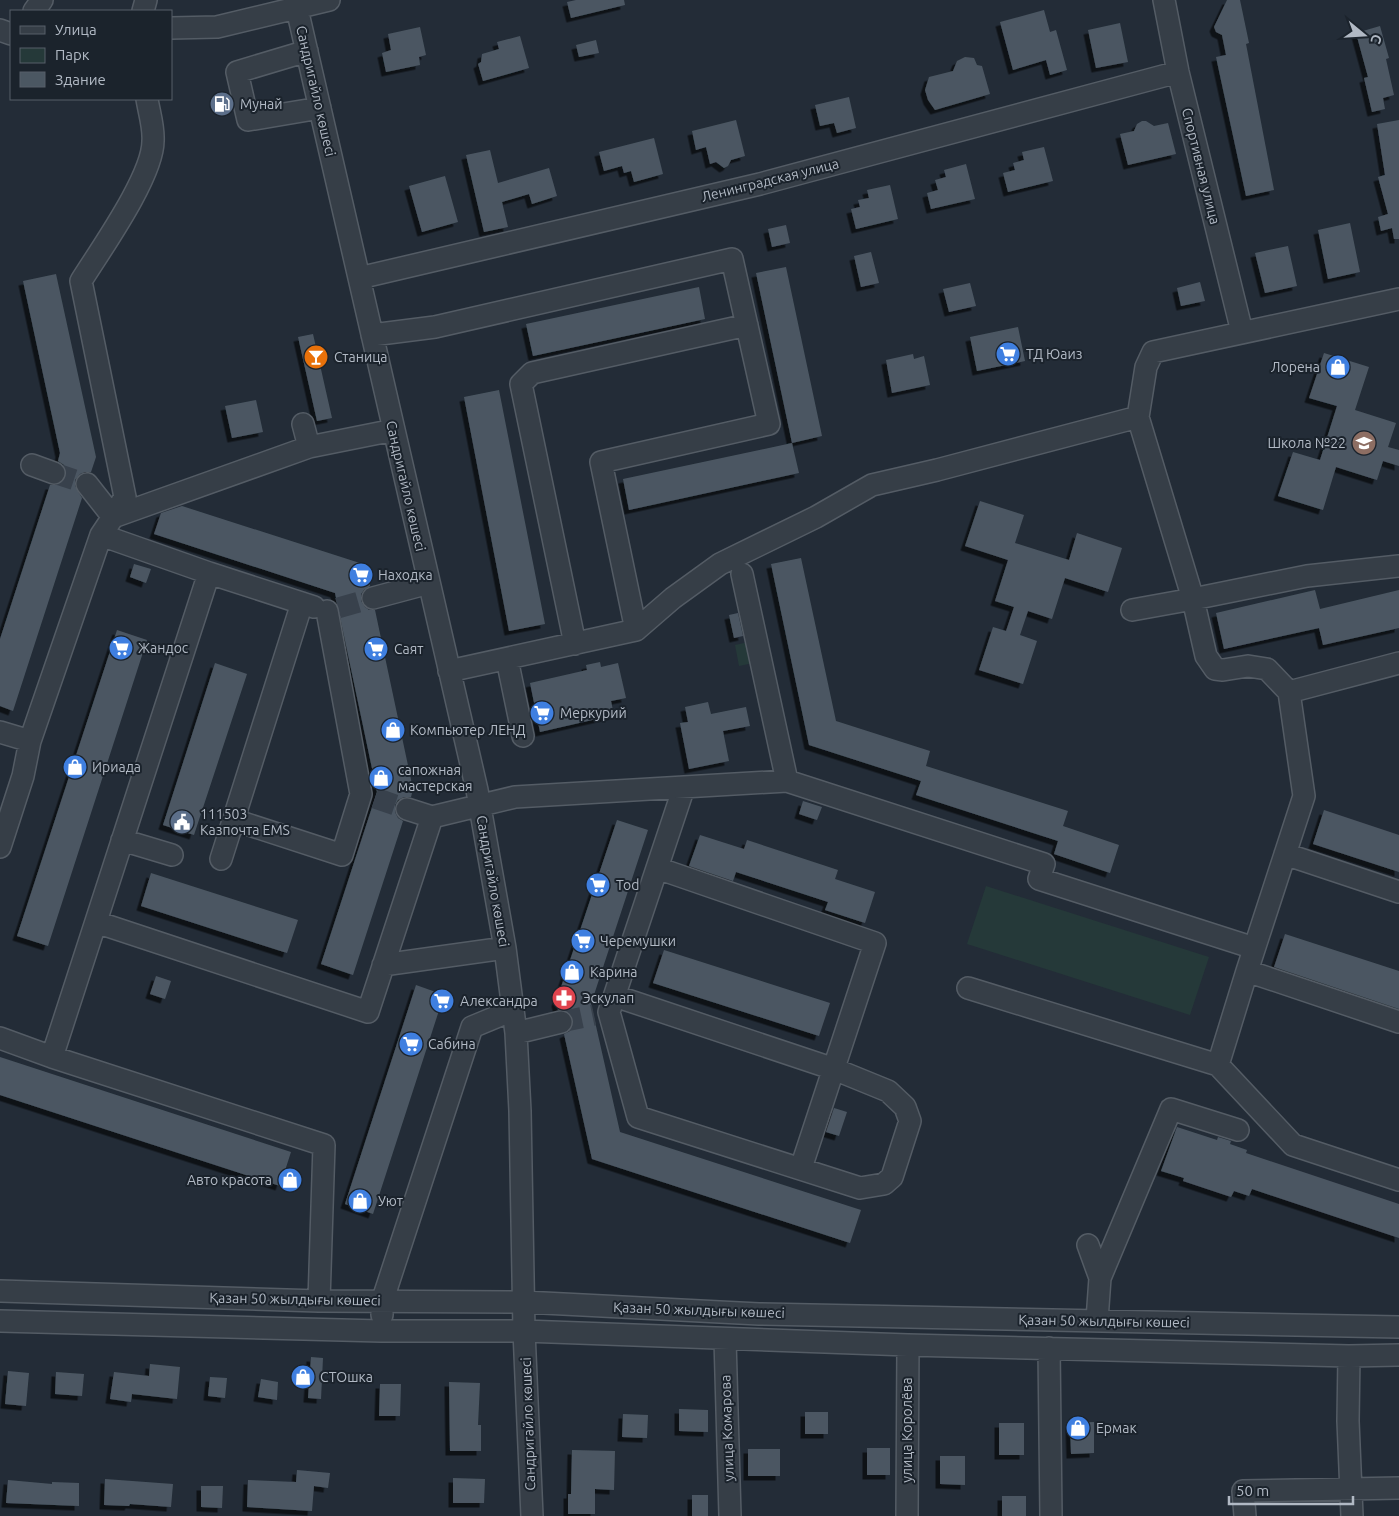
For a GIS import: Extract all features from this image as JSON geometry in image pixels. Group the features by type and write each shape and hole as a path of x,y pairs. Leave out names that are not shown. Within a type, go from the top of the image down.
{"street":[{"path":"172,28 217,27 296,4 329,0"},
{"name":"Спортивная улица","path":"1164,0 1178,72 1242,332"},
{"name":"Сандригайло көшесі","path":"296,4 480,806 505,948 516,1033 520,1111 524,1331 532,1516"},
{"path":"307,51 237,72 248,120 320,108"},
{"name":"Ленинградская улица","path":"359,278 760,184 1178,72"},
{"path":"0,847 5,815 23,776 30,741 101,535 125,497 81,281 127,207 148,165 153,141 147,100"},
{"path":"372,335 435,327 732,259 769,424 601,462 636,630"},
{"path":"1218,1066 1254,948 1304,796 1289,692 1267,669 1248,666 1223,670 1215,669 1206,656 1192,599 1138,417 1146,367 1153,352 1399,299"},
{"path":"575,644 521,384 532,373 747,325"},
{"path":"449,671 636,630 673,598 720,564 816,517 872,485 937,470 1138,417"},
{"path":"303,424 309,447"},
{"path":"113,517 309,447 394,430"},
{"path":"32,465 54,473"},
{"path":"87,484 113,517"},
{"path":"101,535 302,603 332,609 368,796 342,855 234,820"},
{"path":"1132,610 1307,576 1399,566"},
{"path":"52,1057 209,573"},
{"path":"742,574 787,781"},
{"path":"373,598 429,583"},
{"path":"221,859 302,603"},
{"path":"507,659 523,736"},
{"path":"1289,692 1399,663"},
{"path":"0,732 30,741"},
{"path":"407,809 432,817 515,798 787,781 1044,864 1039,879 1254,948"},
{"path":"606,1008 834,1069 888,1091 905,1107 910,1120 892,1177 884,1184 860,1188 638,1117 606,1008 684,787"},
{"path":"96,922 368,1012 432,817"},
{"path":"122,840 172,855"},
{"path":"1285,854 1399,892"},
{"path":"657,868 875,942 801,1168"},
{"path":"383,965 505,948"},
{"path":"1247,971 1399,1022"},
{"path":"968,988 1218,1066 1293,1144 1399,1180"},
{"path":"381,1331 382,1302 472,1027 512,1010"},
{"path":"516,1033 561,1022"},
{"path":"0,1038 52,1057 324,1145 319,1300"},
{"path":"1097,1320 1100,1278 1171,1109 1238,1130"},
{"path":"1088,1245 1100,1278"},
{"name":"Қазан 50 жылдығы көшесі","path":"0,1291 382,1302 524,1302 759,1314 1399,1327"},
{"path":"758,1339 759,1314"},
{"name":"Қазан 50 жылдығы көшесі","path":"0,1321 381,1331 524,1331 908,1345 1349,1356 1399,1355"},
{"name":"улица Комарова","path":"725,1339 730,1516"},
{"name":"улица Королёва","path":"907,1516 908,1345"},
{"path":"1049,1348 1051,1516"},
{"path":"1349,1356 1348,1420 1352,1516"},
{"path":"1245,1516 1244,1491 1399,1488"}],"green space":[{"path":"753,641 758,662 739,666 735,645"},
{"path":"986,886 1209,957 1190,1015 967,944"}],"building":[{"path":"576,0 624,0 625,5 571,18 567,2"},
{"path":"1227,0 1240,0 1249,43 1246,44 1274,190 1246,196 1216,57 1226,55 1222,35 1216,32 1214,27"},
{"path":"1044,10 1050,32 1056,30 1067,70 1050,75 1046,60 1013,70 1000,22"},
{"path":"1120,23 1128,62 1096,68 1088,30"},
{"path":"1380,26 1389,58 1386,59 1394,95 1383,98 1385,109 1372,112 1364,78 1368,77 1356,33"},
{"path":"420,27 426,55 419,57 420,65 386,72 382,53 391,50 388,34"},
{"path":"520,36 529,68 483,81 478,64 481,62 482,54 499,49 497,42"},
{"path":"596,40 599,53 579,57 576,45"},
{"path":"965,57 974,58 977,65 982,66 990,94 935,110 928,100 925,90 929,77 953,71 957,61"},
{"path":"849,97 856,128 837,133 834,123 820,126 815,105"},
{"path":"736,120 745,156 731,160 728,166 724,168 716,162 710,164 706,147 696,150 692,131"},
{"path":"1399,120 1399,239 1394,239 1392,228 1381,231 1378,217 1388,214 1378,177 1385,175 1377,124"},
{"path":"1146,121 1154,126 1168,123 1176,154 1128,165 1120,134 1134,131 1137,124"},
{"path":"654,138 663,174 634,182 631,171 624,173 622,166 604,171 599,152"},
{"path":"1044,147 1053,181 1008,192 1003,173 1015,170 1013,163 1024,160 1022,152"},
{"path":"490,150 498,183 549,168 557,196 532,204 529,194 502,202 508,227 484,232 466,155"},
{"path":"966,164 975,199 931,209 927,193 938,190 935,180 946,177 944,170"},
{"path":"445,176 458,222 422,232 409,186"},
{"path":"890,185 898,219 856,229 851,209 860,207 858,200 869,198 867,190"},
{"path":"1350,223 1360,272 1328,279 1318,230"},
{"path":"786,225 790,243 772,247 768,229"},
{"path":"1288,246 1297,286 1265,293 1255,253"},
{"path":"871,252 879,283 861,287 854,256"},
{"path":"786,267 822,436 792,443 756,273"},
{"path":"56,274 96,457 91,472 80,474 75,480 75,486 82,498 13,711 0,706 0,639 50,485 62,483 66,478 64,465 58,461 60,453 23,281"},
{"path":"1200,282 1205,301 1181,306 1177,288"},
{"path":"970,283 976,306 949,312 943,289"},
{"path":"699,287 705,319 533,356 526,324"},
{"path":"1018,327 1025,361 977,371 970,337"},
{"path":"313,334 332,418 317,421 298,337"},
{"path":"1324,353 1369,367 1355,410 1396,423 1388,447 1399,450 1399,466 1383,461 1377,480 1336,467 1323,510 1278,496 1293,452 1320,460 1337,406 1309,398"},
{"path":"913,354 914,359 924,356 930,385 892,393 886,360"},
{"path":"499,390 545,624 509,631 464,397"},
{"path":"256,400 263,432 232,438 225,406"},
{"path":"792,443 799,473 629,510 623,479"},
{"path":"980,501 1024,515 1015,543 1069,560 1077,533 1122,548 1108,592 1065,578 1052,619 1028,611 1020,635 1037,641 1023,684 979,670 993,627 1006,631 1014,607 995,601 1008,560 965,546"},
{"path":"182,506 366,565 370,586 361,594 361,601 369,610 375,610 413,789 411,797 404,797 398,800 395,805 395,812 398,818 403,821 353,975 321,964 377,792 335,593 154,534 161,513"},
{"path":"801,558 836,721 930,751 926,766 1068,811 1063,826 1119,845 1110,873 1054,854 1058,841 916,795 921,781 809,745 771,564"},
{"path":"134,564 151,569 146,583 130,577"},
{"path":"1315,590 1320,609 1399,590 1399,628 1323,645 1319,628 1224,649 1216,613"},
{"path":"738,613 743,636 734,638 729,615"},
{"path":"117,630 147,640 48,946 17,936"},
{"path":"600,662 601,667 618,663 626,698 611,701 614,715 540,732 530,683 587,670 586,665"},
{"path":"215,663 247,674 194,835 163,825"},
{"path":"708,702 711,714 746,707 750,726 723,731 729,761 689,769 680,723 688,722 685,707"},
{"path":"803,801 822,807 817,820 799,814"},
{"path":"1324,810 1399,835 1399,872 1313,844"},
{"path":"617,820 648,830 591,1004 620,1132 861,1210 850,1243 592,1159 564,1034 570,1031 573,1020 570,1013 558,1010 556,1002"},
{"path":"700,835 744,849 747,840 838,870 835,879 875,892 865,923 825,910 828,902 736,872 733,881 689,866"},
{"path":"151,873 298,920 287,953 141,906"},
{"path":"1285,934 1399,971 1399,1009 1274,967"},
{"path":"664,950 830,1003 819,1036 653,983"},
{"path":"156,976 171,981 165,999 150,994"},
{"path":"416,985 444,995 373,1214 345,1204"},
{"path":"0,1057 291,1152 280,1186 0,1095"},
{"path":"834,1108 847,1112 839,1136 826,1132"},
{"path":"1177,1127 1217,1140 1218,1137 1231,1141 1230,1144 1247,1150 1246,1153 1399,1204 1399,1238 1252,1189 1249,1196 1234,1191 1231,1197 1183,1181 1184,1178 1161,1171"},
{"path":"311,1357 323,1358 321,1399 308,1398"},
{"path":"150,1364 180,1367 177,1399 132,1394 131,1402 110,1399 114,1372 149,1376"},
{"path":"8,1371 29,1373 26,1406 5,1404"},
{"path":"56,1372 84,1374 82,1396 55,1394"},
{"path":"210,1377 227,1378 225,1398 208,1396"},
{"path":"261,1379 278,1382 277,1400 258,1397"},
{"path":"449,1382 480,1383 478,1425 481,1425 481,1451 450,1451"},
{"path":"380,1384 401,1384 400,1416 379,1416"},
{"path":"679,1409 708,1410 708,1432 679,1431"},
{"path":"805,1412 828,1412 828,1434 805,1434"},
{"path":"623,1414 648,1415 647,1438 622,1437"},
{"path":"1094,1422 1094,1453 1071,1454 1070,1423"},
{"path":"999,1423 1024,1423 1024,1455 999,1455"},
{"path":"867,1448 890,1448 890,1475 867,1475"},
{"path":"748,1449 780,1449 780,1476 748,1476"},
{"path":"572,1450 615,1451 614,1490 595,1489 595,1514 568,1514 568,1494 571,1494"},
{"path":"940,1456 965,1456 965,1485 940,1484"},
{"path":"297,1470 330,1473 328,1488 314,1486 312,1511 247,1507 248,1480 296,1482"},
{"path":"453,1478 485,1479 484,1503 453,1503"},
{"path":"105,1479 173,1484 171,1507 130,1504 129,1506 104,1505"},
{"path":"8,1480 52,1484 52,1482 79,1483 79,1506 6,1503"},
{"path":"201,1486 223,1486 222,1508 201,1507"},
{"path":"692,1495 708,1495 708,1516 692,1516"},
{"path":"1002,1496 1026,1496 1026,1516 1002,1516"}],"tunnel":[{"path":"54,473 87,484"},
{"path":"338,608 373,598"},
{"path":"375,798 407,809"},
{"path":"561,1022 594,1015"}],"place":[{"name":"Мунай","path":"222,104"},
{"name":"ТД Юаиз","path":"1008,354"},
{"name":"Станица","path":"316,357"},
{"name":"Лорена","path":"1338,367"},
{"name":"Школа №22","path":"1364,443"},
{"name":"Находка","path":"361,575"},
{"name":"Жандос","path":"121,648"},
{"name":"Саят","path":"376,649"},
{"name":"Меркурий","path":"542,713"},
{"name":"Компьютер ЛЕНД","path":"393,730"},
{"name":"Ириада","path":"75,767"},
{"name":"сапожная мастерская","path":"381,778"},
{"name":"111503 Казпочта EMS","path":"182,822"},
{"name":"Tod","path":"598,885"},
{"name":"Черемушки","path":"583,941"},
{"name":"Карина","path":"572,972"},
{"name":"Эскулап","path":"564,998"},
{"name":"Александра","path":"442,1001"},
{"name":"Сабина","path":"411,1044"},
{"name":"Авто красота","path":"290,1180"},
{"name":"Уют","path":"360,1201"},
{"name":"СТОшка","path":"303,1377"},
{"name":"Ермак","path":"1078,1428"}]}
